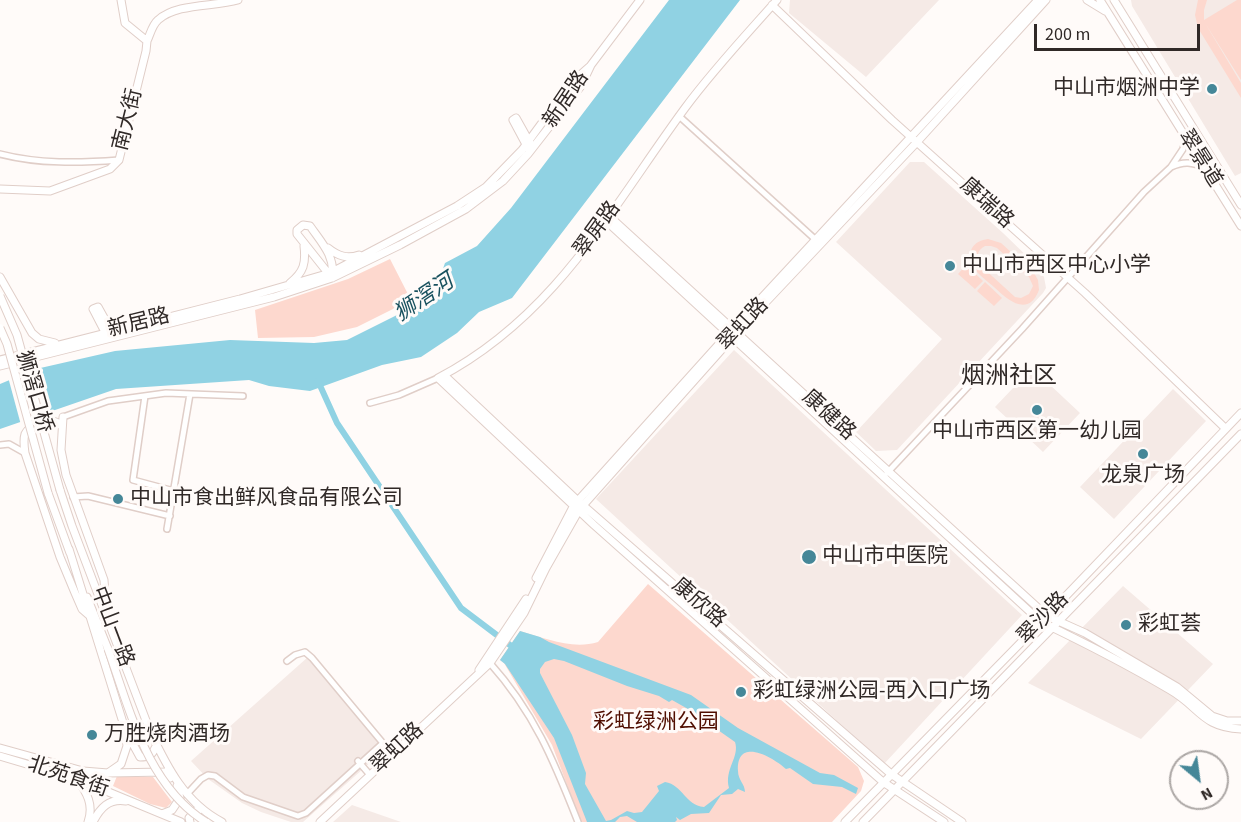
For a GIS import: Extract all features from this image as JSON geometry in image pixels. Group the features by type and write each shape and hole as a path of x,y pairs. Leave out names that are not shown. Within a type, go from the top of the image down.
{"street":[{"path":"121,0 125,23 147,41 156,21 176,9 220,5 238,0"},
{"name":"新居路","path":"0,360 274,297 400,245 466,209 503,181 530,146 572,82 591,65 640,0"},
{"name":"翠虹路","path":"320,822 476,676 513,626 579,505 910,136 1038,0"},
{"name":"翠虹路","path":"732,333 917,142 1046,0"},
{"path":"1087,0 1108,13"},
{"name":"翠景道","path":"1100,0 1241,226"},
{"path":"1113,0 1119,4 1241,205"},
{"name":"康瑞路","path":"774,3 910,136 1068,278 1225,428"},
{"name":"翠屏路","path":"370,403 399,395 441,377 495,342 536,307 572,267 679,116 774,3"},
{"name":"南大街","path":"0,189 50,191 110,169 119,160 147,41"},
{"path":"679,116 816,240"},
{"path":"883,477 1068,278 1144,192 1171,167 1183,149 1186,137"},
{"name":"新居路","path":"110,335 331,274 467,200 499,175 530,146"},
{"path":"0,154 20,159 80,163 119,160"},
{"path":"1171,167 1189,162 1205,168"},
{"name":"康健路","path":"607,218 1041,622 1138,668"},
{"path":"303,225 310,226 330,254 331,274 297,234 297,230 303,225"},
{"path":"319,239 336,254 346,257 376,250"},
{"path":"305,245 314,245 319,239"},
{"path":"283,287 300,274 304,266 305,245"},
{"path":"0,277 35,337 62,346"},
{"name":"狮滘口桥","path":"0,296 17,336 60,490"},
{"name":"狮滘口桥","path":"0,328 7,344 48,493"},
{"name":"康健路","path":"732,333 889,471 1047,616"},
{"path":"0,342 19,354"},
{"name":"新居路","path":"0,366 62,346"},
{"name":"康欣路","path":"441,377 883,782 944,822"},
{"path":"106,615 104,580 73,498 62,450 63,417 108,401 166,393 243,396"},
{"path":"167,529 190,394"},
{"path":"145,396 133,480 174,491"},
{"name":"翠沙路","path":"845,822 1047,616 1241,413"},
{"path":"62,428 60,423 54,420 36,424 27,430 23,439 25,453 60,557 82,609 98,623"},
{"name":"翠沙路","path":"863,822 1241,434"},
{"path":"0,445 9,444 25,453"},
{"name":"中山一路","path":"60,490 165,768"},
{"name":"中山一路","path":"48,493 151,761 174,793 206,818"},
{"path":"73,498 88,496 170,516"},
{"name":"康欣路","path":"579,505 891,774 962,822"},
{"path":"69,549 123,722 140,757 149,757 155,748"},
{"path":"1047,616 1059,620 1138,668 1181,697 1210,722 1226,728 1241,729"},
{"path":"287,661 305,652 312,657 392,754"},
{"path":"490,658 527,711 552,755 578,822"},
{"path":"1138,668 1185,692 1212,716 1227,721 1241,721"},
{"path":"108,773 121,764 127,746 123,722"},
{"path":"150,731 165,768 206,818"},
{"path":"187,794 201,779 215,776 243,797 298,816 306,813 359,762 383,743"},
{"name":"北苑食街","path":"0,748 83,771 108,773 165,768"},
{"name":"北苑食街","path":"0,756 77,779 181,822"},
{"path":"359,762 370,775"},
{"path":"77,779 90,802 88,822"},
{"path":"162,814 172,810 180,798 179,787"},
{"path":"93,822 104,806 112,801 135,802"},
{"path":"190,822 189,819 195,811 206,818 222,822"}],"shaded area":[{"path":"790,0 939,0 866,77 789,13"},
{"name":"中山市烟洲中学","path":"1131,0 1241,0 1241,173 1235,176 1132,6"},
{"name":"中山市西区中心小学","path":"910,162 924,162 1003,233 1034,263 1044,277 1046,288 897,450 876,451 856,432 942,339 836,242"},
{"name":"中山市中医院","path":"734,350 1022,615 884,764 596,499"},
{"name":"中山市西区第一幼儿园","path":"1032,368 1080,413 1043,452 995,407"},
{"name":"龙泉广场","path":"1173,389 1206,421 1114,519 1080,487"},
{"name":"彩虹荟","path":"1123,586 1213,664 1141,739 1028,683"},
{"path":"308,657 388,747 303,822 291,822 242,803 208,779 191,761"},
{"path":"352,805 401,822 333,822"}],"green space":[{"path":"1198,0 1207,0 1204,20 1237,0 1241,0 1241,80 1205,23 1241,83 1241,98 1198,28 1195,15"},
{"path":"988,239 1001,243 1034,273 1038,280 1039,290 1029,303 1024,305 1011,301 975,270 970,260 972,248 975,244","holes":["985,246 997,248 1029,277 1033,286 1029,294 1021,298 1015,297 981,266 978,260 979,252"]},
{"path":"390,259 411,300 357,327 314,337 258,338 255,310 348,279"},
{"path":"966,265 983,281 975,289 958,274"},
{"path":"985,282 1002,298 994,306 977,291"},
{"name":"彩虹绿洲公园","path":"648,584 858,767 864,781 861,791 832,822 581,822 552,745 504,663 500,660 520,631 568,644 598,642"},
{"path":"117,776 153,777 172,802 166,808 150,804 113,786"}],"water":[{"path":"669,0 740,0 512,298 479,312 457,333 421,357 382,365 310,391 269,386 249,380 116,389 0,429 0,384 36,369 115,351 230,340 314,343 347,340 433,297 445,263 477,246 511,208"},
{"path":"520,631 540,637 691,695 738,728 820,773 834,775 858,788 856,794 842,787 813,784 790,768 786,769 765,755 749,752 743,754 739,760 738,774 745,792 738,789 732,794 721,795 709,813 691,814 680,820 676,817 675,822 637,822 627,816 620,817 615,822 587,822 554,738 505,664 500,660","holes":["554,659 659,696 669,702 672,700 735,742 736,748 728,781 729,788 704,807 692,803 676,787 665,782 657,786 659,791 642,812 627,811 606,821 585,784 586,773 572,735 540,673 545,662"]}],"pier":[{"path":"36,366 49,416 21,425 8,377"}],"waterway":[{"path":"318,381 337,423 461,608 510,645"}],"place":[{"name":"中山市烟洲中学","path":"1212,89"},
{"name":"中山市西区中心小学","path":"950,266"},
{"name":"中山市西区第一幼儿园","path":"1037,410"},
{"name":"龙泉广场","path":"1143,454"},
{"name":"中山市食出鲜风食品有限公司","path":"118,499"},
{"name":"中山市中医院","path":"809,557"},
{"name":"彩虹荟","path":"1126,625"},
{"name":"彩虹绿洲公园-西入口广场","path":"741,692"},
{"name":"万胜烧肉酒场","path":"92,735"}],"district":[{"name":"烟洲社区","path":"1009,378"}],"water label":[{"name":"狮滘河","path":"425,299"}]}
